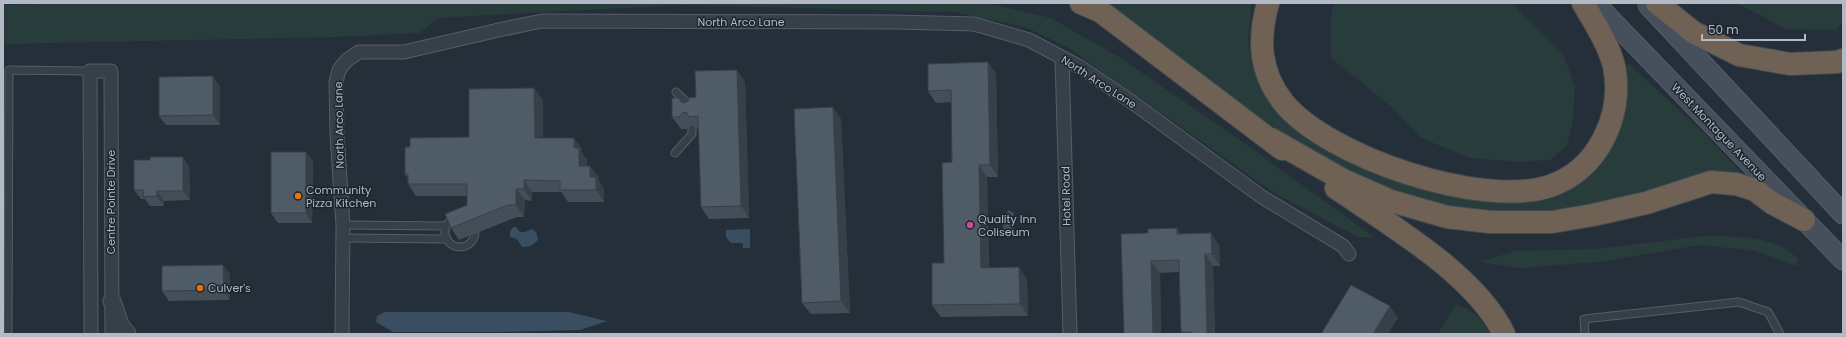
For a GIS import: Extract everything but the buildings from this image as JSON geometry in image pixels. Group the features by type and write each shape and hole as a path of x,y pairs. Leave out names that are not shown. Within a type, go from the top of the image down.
{"highway":[{"path":"1081,3 1100,11 1271,139 1294,158 1446,265 1496,318 1504,334"},
{"path":"1268,3 1262,25 1261,47 1266,68 1273,86 1284,102 1313,128 1336,142 1372,160 1411,176 1488,190 1514,192 1531,191 1550,186 1570,177 1589,160 1603,142 1612,119 1617,94 1614,66 1599,29 1583,3"},
{"path":"1657,3 1693,32 1739,55 1790,64 1837,62 1843,60"},
{"path":"1271,139 1343,180 1391,201 1447,217 1490,222 1552,222 1593,216 1646,203 1711,182 1736,184 1755,190 1772,203 1804,220"}],"main road":[{"name":"West Montague Avenue","path":"1595,3 1843,260"},
{"path":"1646,3 1843,214"}],"street":[{"name":"North Arco Lane","path":"342,334 343,225 337,134 336,82 340,70 347,60 359,52 404,52 503,28 542,21 896,22 974,24 1029,40 1080,67 1129,100 1262,198 1343,246 1349,254"},
{"name":"Hotel Road","path":"1062,58 1070,334"},
{"name":"Centre Pointe Drive","path":"91,334 90,71 110,71 112,334"},
{"path":"112,301 120,325 127,334"}],"lane":[{"path":"8,334 6,70 90,71"},
{"path":"676,92 692,106 692,110"},
{"path":"675,153 692,134 692,129"},
{"path":"343,238 446,239 454,246 463,246 471,241 474,232 471,223 463,218 453,219 446,226 446,239"},
{"path":"343,225 446,226"},
{"path":"1585,334 1584,319 1739,302 1768,312 1780,334"}],"green space":[{"path":"91,3 986,3 1051,18 1119,57 1236,137 1374,237 1358,237 1276,194 1067,47 1025,27 953,12 681,5 437,18 420,33 334,37 3,44 3,5"},
{"path":"1102,3 1252,3 1248,41 1253,68 1269,103 1293,127 1323,148 1380,175 1438,194 1479,201 1512,200 1577,183 1611,149 1623,116 1621,66 1629,64 1702,131 1739,170 1740,177 1624,200 1532,214 1453,209 1398,197 1300,146"},
{"path":"1338,3 1512,3 1564,55 1575,87 1573,120 1567,146 1550,160 1520,162 1470,158 1421,138 1394,109 1331,58 1331,22 1333,6"},
{"path":"1737,3 1843,3 1843,22 1836,30 1786,29"},
{"path":"1704,236 1742,237 1767,241 1779,245 1799,260 1796,266 1755,251 1700,245 1599,262 1519,268 1479,262 1515,251 1596,249"},
{"path":"1456,304 1476,315 1490,334 1438,334"}],"water":[{"path":"1009,210 1014,213 1012,221 1015,232 1011,235 1006,234 1003,228 1005,216"},
{"path":"513,227 516,227 520,232 532,229 536,232 538,240 531,246 522,247 517,239 510,237 510,232"},
{"path":"750,229 750,248 743,248 743,243 731,243 726,237 726,230"},
{"path":"385,312 569,312 607,321 580,330 393,332 376,322 377,316"}],"place":[{"name":"Community Pizza Kitchen","path":"298,196"},
{"name":"Quality Inn Coliseum","path":"970,225"},
{"name":"Culver's","path":"200,288"}]}
